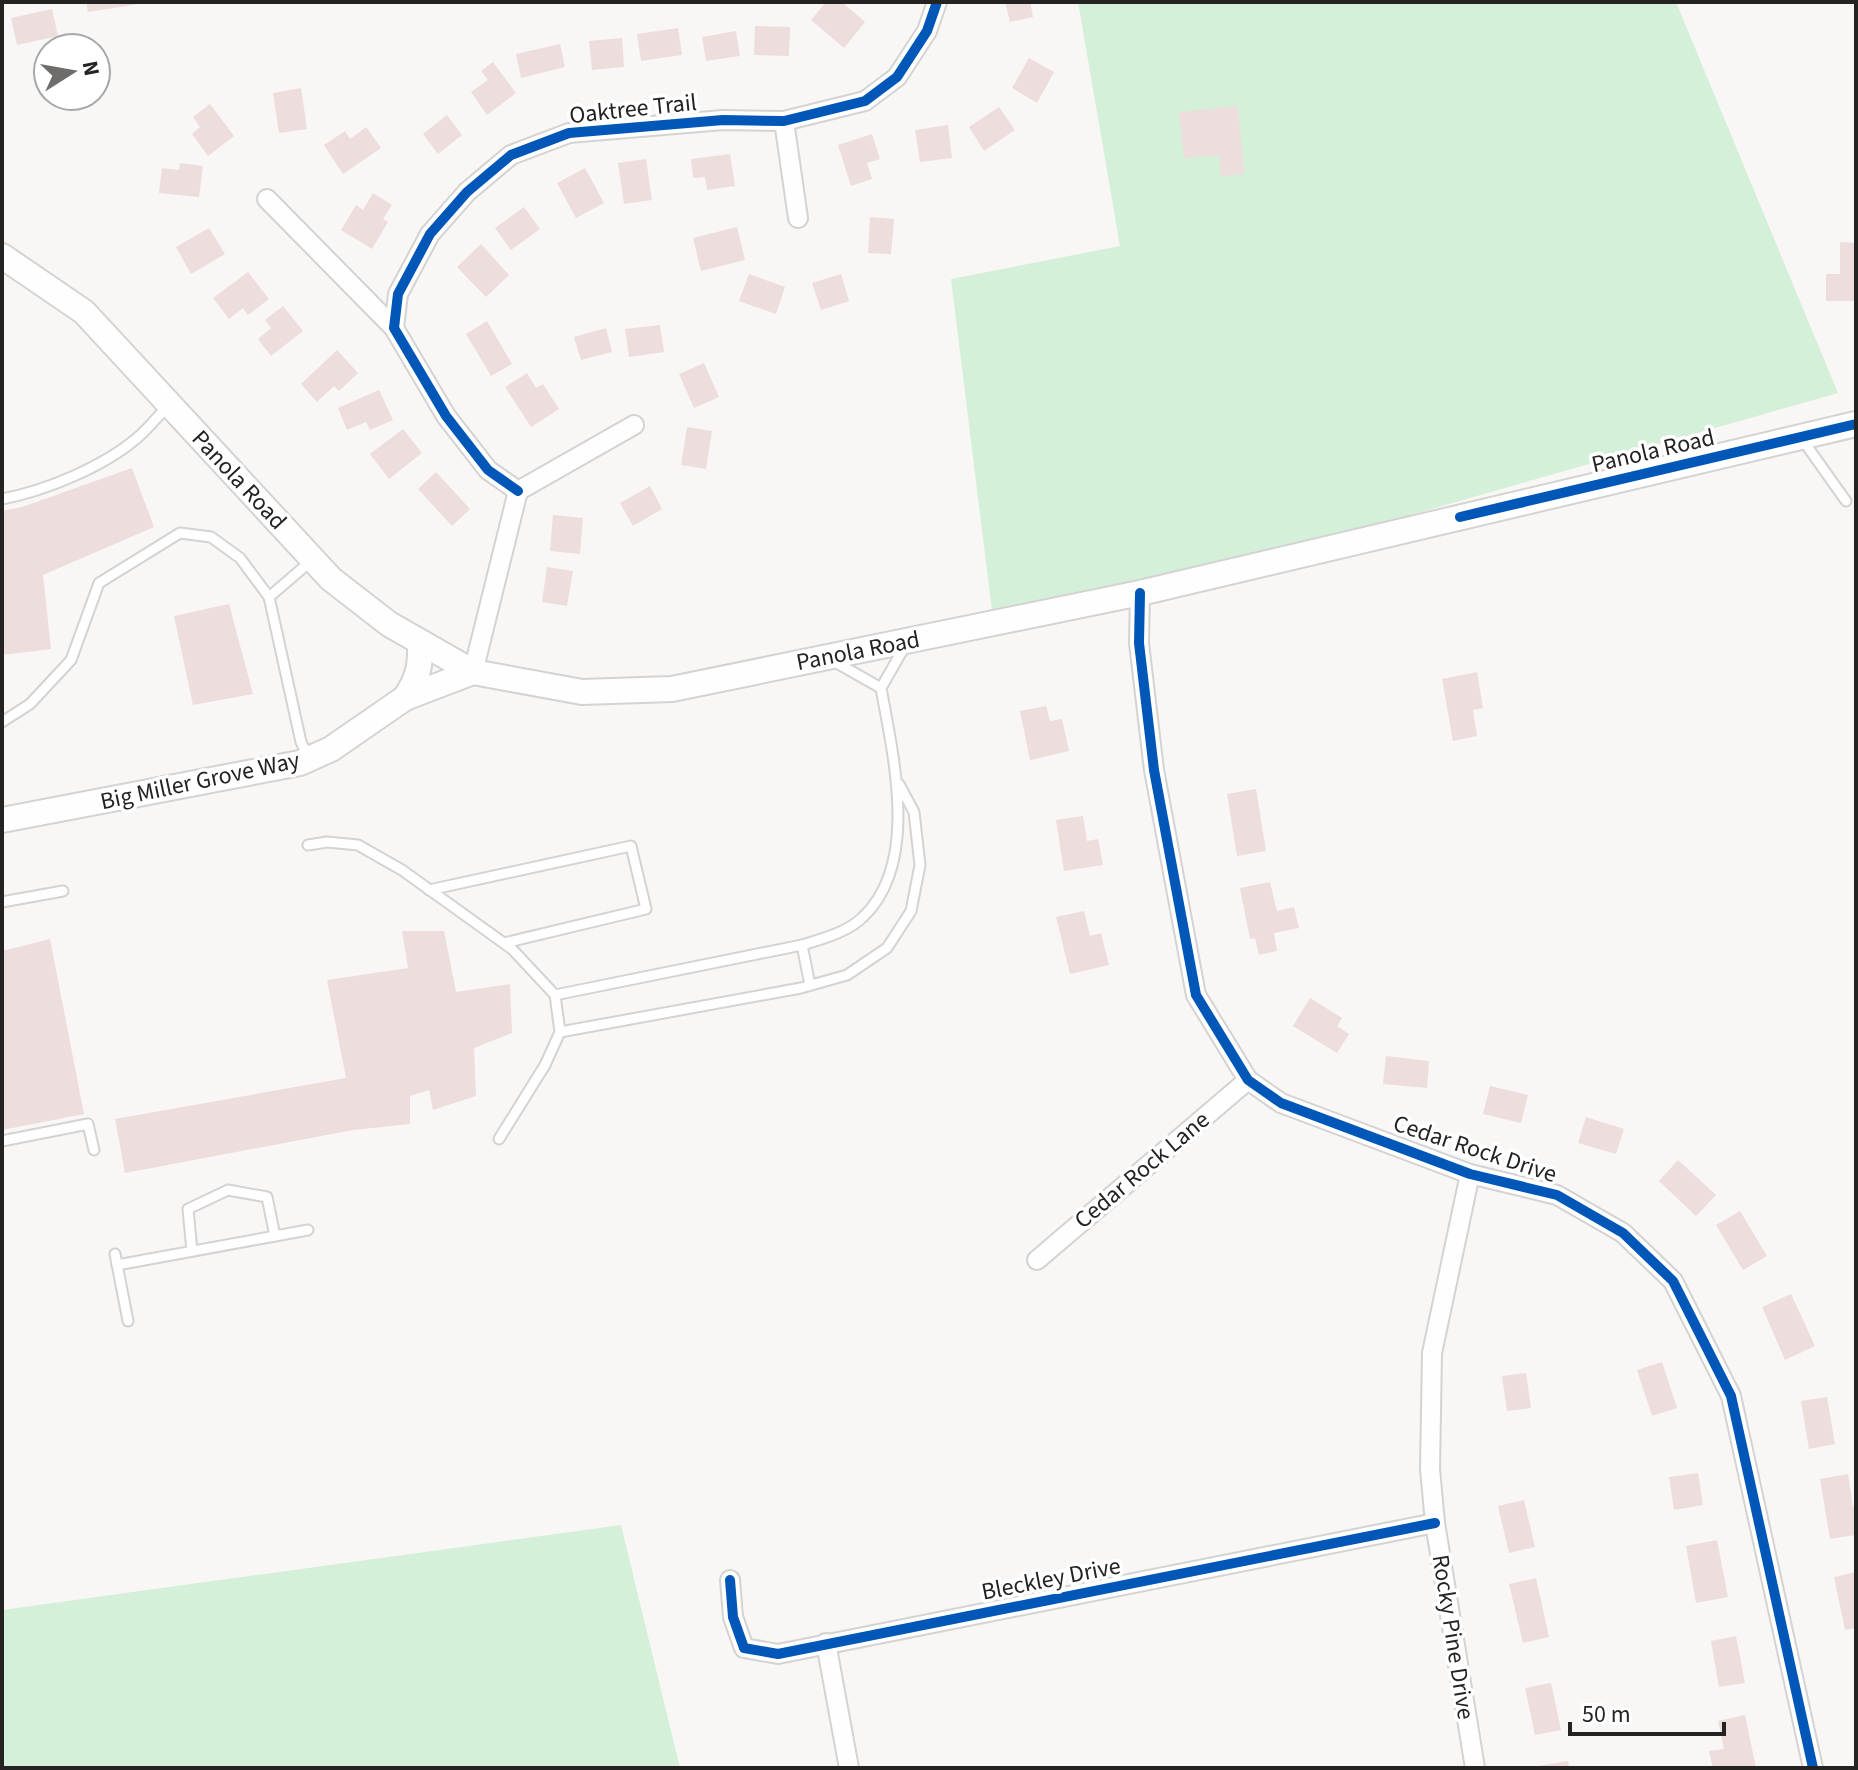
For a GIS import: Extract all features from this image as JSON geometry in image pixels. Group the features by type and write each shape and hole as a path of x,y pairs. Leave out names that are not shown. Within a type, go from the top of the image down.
{"main road":[{"name":"Panola Road","path":"2,256 84,312 331,579 389,624 473,672 582,692 672,689 1140,593 1856,424"},
{"path":"405,698 421,665 420,642"},
{"name":"Big Miller Grove Way","path":"2,820 255,773 309,759 331,749 405,698 473,672"}],"street":[{"name":"Oaktree Trail","path":"394,328 398,294 430,234 467,192 511,155 569,133 723,120 784,121 865,101 897,77 927,31 937,2"},
{"path":"784,121 798,218"},
{"path":"267,199 394,328 446,416 488,470 518,491"},
{"path":"473,672 518,491 634,425"},
{"name":"Cedar Rock Drive","path":"1140,593 1139,643 1154,770 1196,995 1248,1080 1281,1103 1470,1174 1557,1195 1623,1233 1673,1281 1731,1396 1813,1768"},
{"name":"Cedar Rock Lane","path":"1037,1260 1248,1080"},
{"name":"Rocky Pine Drive","path":"1470,1174 1432,1353 1430,1469 1435,1523 1475,1768"},
{"name":"Bleckley Drive","path":"730,1580 733,1617 744,1648 778,1654 1435,1523"},
{"path":"826,1643 849,1768"}],"lane":[{"path":"2,499 32,493 104,461 136,439 169,404"},
{"path":"1801,437 1846,501"},
{"path":"2,722 30,704 71,660 99,583 180,533 211,537 240,558 269,597 301,742 309,759"},
{"path":"269,597 313,559"},
{"path":"555,995 802,945 837,933 862,918 884,890 896,858 898,781 881,688 908,640"},
{"path":"827,657 881,688"},
{"path":"560,1032 810,985 847,975 887,948 911,911 920,865 914,812 898,781"},
{"path":"308,845 327,842 358,845 402,870 504,943 555,995 560,1032 545,1065 499,1139"},
{"path":"429,890 631,846 646,909 504,943"},
{"path":"2,902 63,891"},
{"path":"802,945 810,985"},
{"path":"2,1141 88,1124 94,1150"},
{"path":"192,1251 188,1209 228,1190 267,1197 275,1236"},
{"path":"117,1265 308,1230"},
{"path":"115,1254 128,1321"}],"green space":[{"path":"1078,2 1676,2 1838,393 1130,595 992,611 951,279 1120,246"},
{"path":"621,1525 680,1768 2,1768 2,1610"}],"building":[{"path":"86,2 138,2 139,4 88,12"},
{"path":"826,2 842,2 865,22 844,48 811,20"},
{"path":"1005,2 1030,2 1033,17 1010,22"},
{"path":"52,9 57,32 32,32 32,42 17,45 11,18"},
{"path":"755,26 790,27 789,56 754,55"},
{"path":"678,28 682,55 641,61 637,34"},
{"path":"736,31 740,56 706,61 702,37"},
{"path":"622,38 624,67 592,70 589,41"},
{"path":"560,44 565,67 521,78 516,54"},
{"path":"1029,58 1054,72 1037,103 1012,88"},
{"path":"493,62 516,93 487,115 471,92 488,80 481,71"},
{"path":"301,88 307,129 279,133 273,93"},
{"path":"210,104 234,136 208,156 192,134 200,127 193,117"},
{"path":"1238,106 1244,174 1221,176 1219,155 1184,158 1179,112"},
{"path":"999,107 1015,130 984,151 969,127"},
{"path":"447,115 462,135 438,154 423,134"},
{"path":"948,125 952,158 920,162 915,130"},
{"path":"366,127 381,148 343,174 324,145 345,131 350,139"},
{"path":"872,134 880,159 867,163 872,179 851,186 838,145"},
{"path":"730,154 735,186 707,190 705,177 693,178 691,159"},
{"path":"646,159 652,200 624,204 618,163"},
{"path":"180,163 203,166 199,197 159,193 162,168 179,170"},
{"path":"585,168 604,203 576,218 557,183"},
{"path":"373,193 392,205 383,219 388,222 372,249 341,230 356,205 363,210"},
{"path":"524,207 540,229 511,250 495,228"},
{"path":"870,217 894,219 891,254 868,253"},
{"path":"737,227 745,260 701,271 693,238"},
{"path":"209,228 225,254 191,274 176,247"},
{"path":"1840,242 1856,243 1856,301 1826,301 1826,274 1840,274"},
{"path":"481,244 509,275 486,297 457,267"},
{"path":"248,272 269,299 248,315 243,308 229,319 213,298"},
{"path":"749,274 785,287 776,314 739,301"},
{"path":"841,274 849,301 821,310 812,283"},
{"path":"283,306 303,331 271,356 258,339 271,328 265,320"},
{"path":"487,321 512,364 491,376 466,334"},
{"path":"660,325 664,352 629,357 625,329"},
{"path":"606,328 612,352 581,360 574,337"},
{"path":"337,350 358,373 339,391 334,386 317,402 301,384"},
{"path":"704,363 719,397 694,408 679,374"},
{"path":"527,373 536,388 543,384 559,409 531,427 505,387"},
{"path":"379,390 393,420 370,430 366,422 347,430 338,408"},
{"path":"687,427 712,431 706,469 681,465"},
{"path":"403,429 422,453 389,479 370,454"},
{"path":"132,468 154,527 43,575 51,649 2,655 2,511 22,507"},
{"path":"436,472 470,509 452,526 418,489"},
{"path":"650,486 662,509 633,526 620,503"},
{"path":"553,515 583,518 580,554 550,551"},
{"path":"547,567 573,571 567,606 542,602"},
{"path":"229,604 253,694 193,705 174,616"},
{"path":"1477,672 1483,708 1473,710 1477,736 1453,741 1442,679"},
{"path":"1046,706 1050,721 1062,719 1069,751 1030,760 1020,711"},
{"path":"1256,789 1266,851 1237,856 1227,794"},
{"path":"1083,816 1087,841 1098,839 1103,865 1064,871 1056,820"},
{"path":"1270,882 1277,911 1294,907 1299,928 1274,933 1277,951 1259,955 1255,938 1250,939 1240,888"},
{"path":"1084,911 1090,936 1101,933 1109,965 1070,974 1056,917"},
{"path":"402,931 444,931 456,992 510,984 512,1033 474,1048 476,1096 433,1110 429,1090 410,1096 410,1124 353,1130 125,1173 115,1119 346,1078 327,980 408,968"},
{"path":"50,939 84,1114 2,1130 2,951"},
{"path":"1310,998 1342,1018 1337,1026 1349,1034 1337,1053 1293,1026"},
{"path":"1386,1056 1429,1061 1427,1088 1383,1084"},
{"path":"1490,1086 1528,1095 1521,1123 1483,1114"},
{"path":"1586,1117 1624,1129 1616,1154 1578,1143"},
{"path":"1678,1160 1716,1195 1696,1216 1659,1181"},
{"path":"1740,1211 1767,1256 1743,1270 1716,1225"},
{"path":"1791,1294 1815,1346 1785,1360 1762,1307"},
{"path":"1662,1362 1677,1408 1652,1416 1637,1370"},
{"path":"1526,1373 1531,1408 1507,1411 1502,1376"},
{"path":"1827,1397 1835,1444 1809,1449 1801,1401"},
{"path":"1698,1473 1703,1505 1674,1510 1669,1477"},
{"path":"1848,1474 1853,1507 1856,1507 1856,1535 1830,1539 1820,1479"},
{"path":"1524,1500 1535,1547 1509,1553 1498,1506"},
{"path":"1717,1540 1728,1597 1696,1603 1686,1546"},
{"path":"1856,1572 1856,1628 1845,1630 1834,1577"},
{"path":"1536,1578 1549,1637 1523,1643 1509,1584"},
{"path":"1736,1636 1745,1683 1719,1687 1711,1641"},
{"path":"1551,1683 1561,1730 1535,1735 1525,1688"},
{"path":"1745,1715 1756,1768 1713,1768 1709,1751 1724,1749 1718,1721"},
{"path":"1568,1761 1569,1768 1538,1768 1538,1766"}],"cycle path":[{"path":"518,491 488,470 446,416 394,328 398,294 430,234 467,192 511,155 569,133 723,120 784,121 865,101 897,77 927,31 937,2"},
{"path":"1460,517 1856,424"},
{"path":"1140,593 1139,643 1154,770 1196,995 1248,1080 1281,1103 1470,1174 1557,1195 1623,1233 1673,1281 1731,1396 1813,1768"},
{"path":"730,1580 733,1617 744,1648 778,1654 1435,1523"}]}
